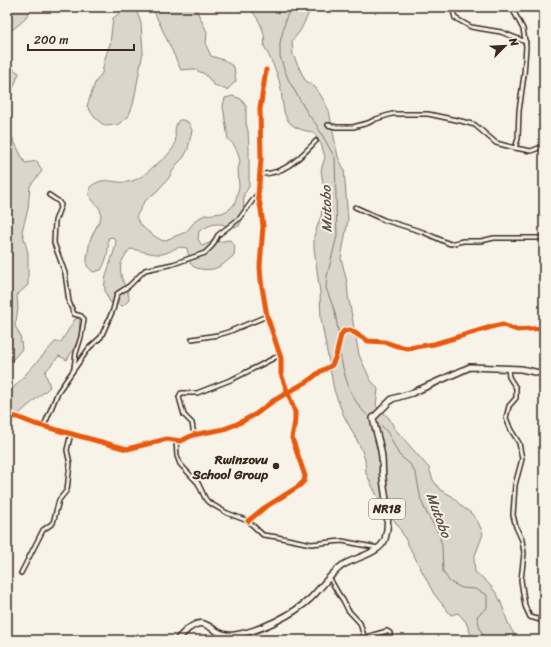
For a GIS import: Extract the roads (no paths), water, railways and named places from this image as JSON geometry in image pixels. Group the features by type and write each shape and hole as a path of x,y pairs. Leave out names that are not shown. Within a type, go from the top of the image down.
{"main road":[{"name":"NR18","path":"378,548 383,544 385,539 387,529 387,506 381,452 373,418 392,399 412,393 466,368 474,367 530,370 544,374"},
{"path":"177,640 188,628 196,624 206,625 226,635 242,633 266,626 302,606 342,565 378,548"}],"street":[{"path":"452,7 455,18 464,24 478,29 501,32 526,42"},
{"path":"514,7 514,12 523,29 526,42 525,65 518,111 518,139 515,148"},
{"path":"248,520 299,486 304,481 304,472 293,442 292,434 295,421 295,412 289,392 281,374 282,362 267,316 261,281 260,266 263,226 258,194 260,174 260,109 266,70"},
{"path":"328,125 336,127 353,127 392,114 428,114 475,125 496,143 531,151 544,146"},
{"path":"260,174 271,174 291,164 316,140"},
{"path":"44,426 58,392 89,348 101,337 113,310 117,294 129,286 145,270 172,264 205,253 212,246 218,235 240,218 258,194"},
{"path":"49,195 61,205 55,221 54,243 65,273 69,302 74,314 81,316 84,319 74,369"},
{"path":"355,207 384,220 422,232 450,244 463,240 481,241 494,238 544,238"},
{"path":"192,339 223,334 267,316"},
{"path":"7,416 18,417 35,424 126,449 167,439 181,441 194,435 224,429 237,424 308,382 332,365 338,350 341,335 344,331 350,330 368,341 385,342 408,348 434,344 498,325 504,325 518,330 544,328"},
{"path":"194,435 192,423 182,412 179,397 181,393 197,393 233,379 280,355"},
{"path":"508,369 509,377 516,388 516,398 510,406 506,418 519,443 522,459 515,485 513,514 516,527 522,540 524,554 521,580 525,606 530,616 544,621"},
{"path":"21,573 43,530 53,523 59,500 67,490 70,464 67,450 71,433"},
{"path":"176,441 178,461 198,483 204,498 227,513 248,520 263,535 311,544 342,541 378,548"},
{"path":"329,577 348,610 360,624 364,636 366,637 387,631 390,633 390,640"}],"waterway":[{"name":"Mutobo","path":"291,7 286,18 280,43 280,56 289,81 335,158 337,236 327,276 326,288 335,312 339,337"},
{"name":"Mutobo","path":"339,350 348,386 361,409 368,416"},
{"name":"Mutobo","path":"379,423 388,433 399,455 410,464 416,474 421,500 439,534 442,546 443,572 450,582 462,588 475,589 487,595 487,608 477,616 480,629 485,640"}],"place":[{"name":"Rwinzovu School Group","path":"276,466"}]}
